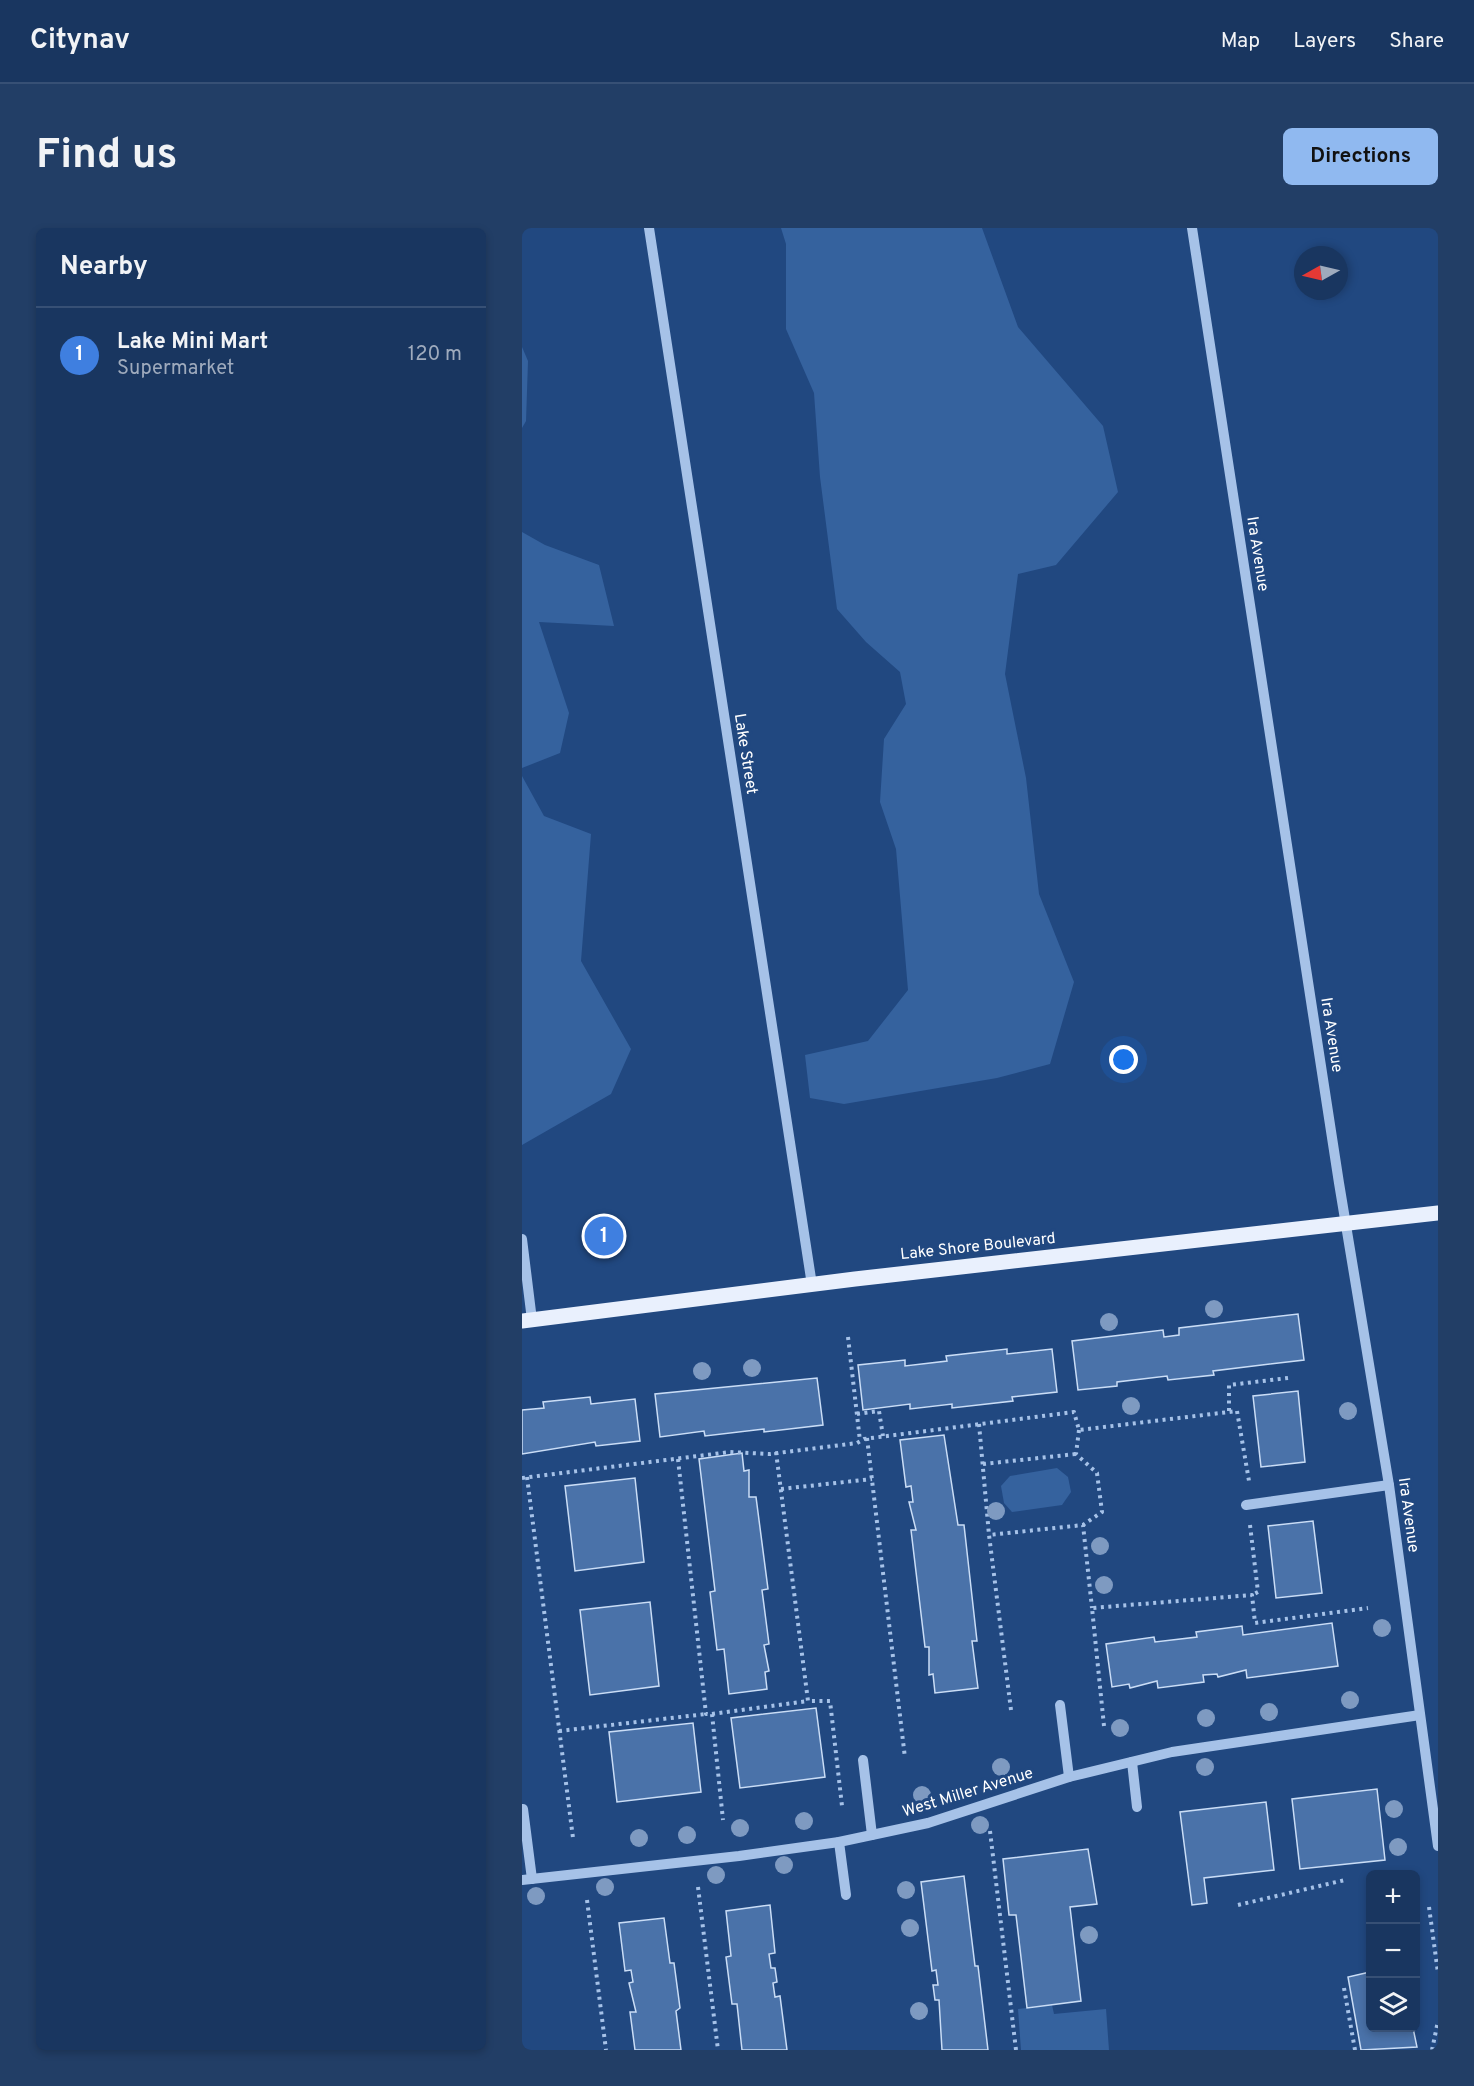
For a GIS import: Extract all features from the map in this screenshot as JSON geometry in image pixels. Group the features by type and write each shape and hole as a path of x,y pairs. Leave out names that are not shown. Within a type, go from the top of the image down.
{"main road":[{"name":"Lake Shore Boulevard","path":"527,1321 812,1285 1438,1213"}],"street":[{"name":"Lake Street","path":"649,228 812,1285"},
{"name":"Ira Avenue","path":"1192,228 1389,1485 1438,1839"},
{"path":"522,1239 527,1321"},
{"path":"1246,1505 1389,1485"},
{"path":"1060,1705 1069,1777"},
{"name":"West Miller Avenue","path":"527,1879 739,1856 839,1842 928,1823 1069,1777 1172,1752 1420,1715"},
{"path":"863,1760 872,1835"},
{"path":"1132,1762 1137,1807"},
{"path":"523,1809 527,1879"},
{"path":"839,1842 846,1895"}],"path":[{"path":"848,1337 860,1441"},
{"path":"1229,1411 1229,1385 1288,1378"},
{"path":"857,1414 879,1411 883,1436"},
{"path":"1080,1430 1237,1411 1247,1482 1258,1480"},
{"path":"573,1838 525,1478 730,1452 776,1452 860,1441 867,1438 1074,1413 1080,1430 1076,1454"},
{"path":"979,1424 989,1535 1011,1710"},
{"path":"867,1438 905,1758"},
{"path":"776,1452 807,1701"},
{"path":"983,1464 1076,1454 1097,1473 1102,1512 1083,1525 989,1535"},
{"path":"678,1459 706,1714"},
{"path":"781,1489 872,1479"},
{"path":"1092,1608 1252,1595 1258,1592 1250,1524 1261,1522"},
{"path":"1083,1525 1104,1726"},
{"path":"1252,1595 1255,1623 1368,1608"},
{"path":"560,1731 807,1701 830,1701 842,1806"},
{"path":"712,1714 723,1820"},
{"path":"990,1831 1016,2050"},
{"path":"1238,1905 1345,1880"},
{"path":"698,1887 718,2050"},
{"path":"587,1900 606,2050"},
{"path":"1429,1907 1438,1973"},
{"path":"1344,1988 1355,2050"},
{"path":"1432,2050 1438,2021"}],"shaded area":[{"path":"781,228 982,228 1018,327 1103,426 1118,492 1056,565 1018,574 1005,674 1026,778 1039,894 1074,982 1050,1064 997,1078 844,1104 810,1098 805,1055 868,1041 908,990 896,849 880,802 884,739 906,704 900,672 866,642 837,609 820,477 814,393 786,329 786,244"},
{"path":"522,347 528,361 526,421 522,428"},
{"path":"522,532 545,545 599,565 614,626 539,622 569,713 560,753 522,768"},
{"path":"522,776 544,816 591,834 581,961 631,1049 611,1094 522,1145"},
{"path":"1057,1468 1068,1477 1071,1492 1062,1505 1012,1512 1004,1503 1001,1486 1010,1476"},
{"path":"1052,2005 1054,2014 1106,2009 1109,2050 1021,2050 1018,2009"}],"building":[{"path":"1298,1314 1304,1360 1213,1371 1214,1375 1168,1380 1167,1376 1117,1382 1117,1386 1078,1390 1072,1341 1163,1330 1164,1337 1179,1335 1179,1328"},
{"path":"1007,1349 1007,1354 1052,1349 1057,1392 1012,1397 1013,1401 952,1408 952,1404 910,1409 910,1404 863,1410 858,1365 905,1360 905,1366 947,1361 946,1356"},
{"path":"817,1378 823,1425 705,1436 704,1431 660,1437 655,1394"},
{"path":"1298,1391 1305,1462 1261,1467 1253,1396"},
{"path":"590,1397 591,1404 635,1399 640,1441 596,1446 595,1442 522,1454 522,1410 544,1408 543,1402"},
{"path":"944,1435 958,1525 964,1525 977,1641 972,1641 978,1688 935,1693 933,1674 929,1675 929,1647 925,1647 911,1530 916,1530 909,1502 913,1502 911,1486 906,1487 900,1440"},
{"path":"742,1453 744,1471 749,1470 749,1497 756,1497 768,1589 762,1590 769,1644 764,1645 769,1671 765,1672 767,1689 729,1694 724,1649 717,1650 710,1592 715,1591 699,1459"},
{"path":"635,1478 644,1562 575,1571 565,1486"},
{"path":"1313,1521 1322,1593 1276,1598 1268,1526"},
{"path":"650,1602 659,1686 590,1695 580,1610"},
{"path":"1332,1623 1338,1666 1247,1678 1246,1670 1218,1677 1217,1674 1203,1675 1204,1682 1158,1688 1157,1681 1130,1688 1129,1684 1112,1687 1106,1644 1154,1637 1155,1642 1197,1637 1196,1632 1242,1626 1243,1635"},
{"path":"816,1708 825,1777 740,1788 731,1718"},
{"path":"693,1723 701,1792 617,1802 609,1732"},
{"path":"1377,1789 1385,1860 1300,1869 1292,1799"},
{"path":"1266,1802 1274,1870 1204,1878 1207,1903 1192,1905 1180,1812"},
{"path":"1088,1849 1097,1904 1070,1907 1081,2001 1027,2008 1016,1915 1009,1915 1003,1859"},
{"path":"964,1876 988,2050 942,2050 939,2000 935,2000 933,1985 938,1985 936,1970 932,1971 921,1882"},
{"path":"770,1905 775,1953 769,1954 771,1968 775,1968 777,1982 773,1983 775,1997 780,1996 787,2050 742,2050 737,2004 732,2004 726,1957 731,1956 726,1911"},
{"path":"664,1918 670,1963 674,1963 680,2008 676,2011 681,2050 635,2050 630,2012 636,2012 629,1983 633,1982 631,1970 625,1971 619,1923"},
{"path":"1366,1973 1366,2032 1414,2032 1417,2047 1361,2050 1348,1977"}],"place":[{"name":"Lake Mini Mart","path":"604,1236"}]}
